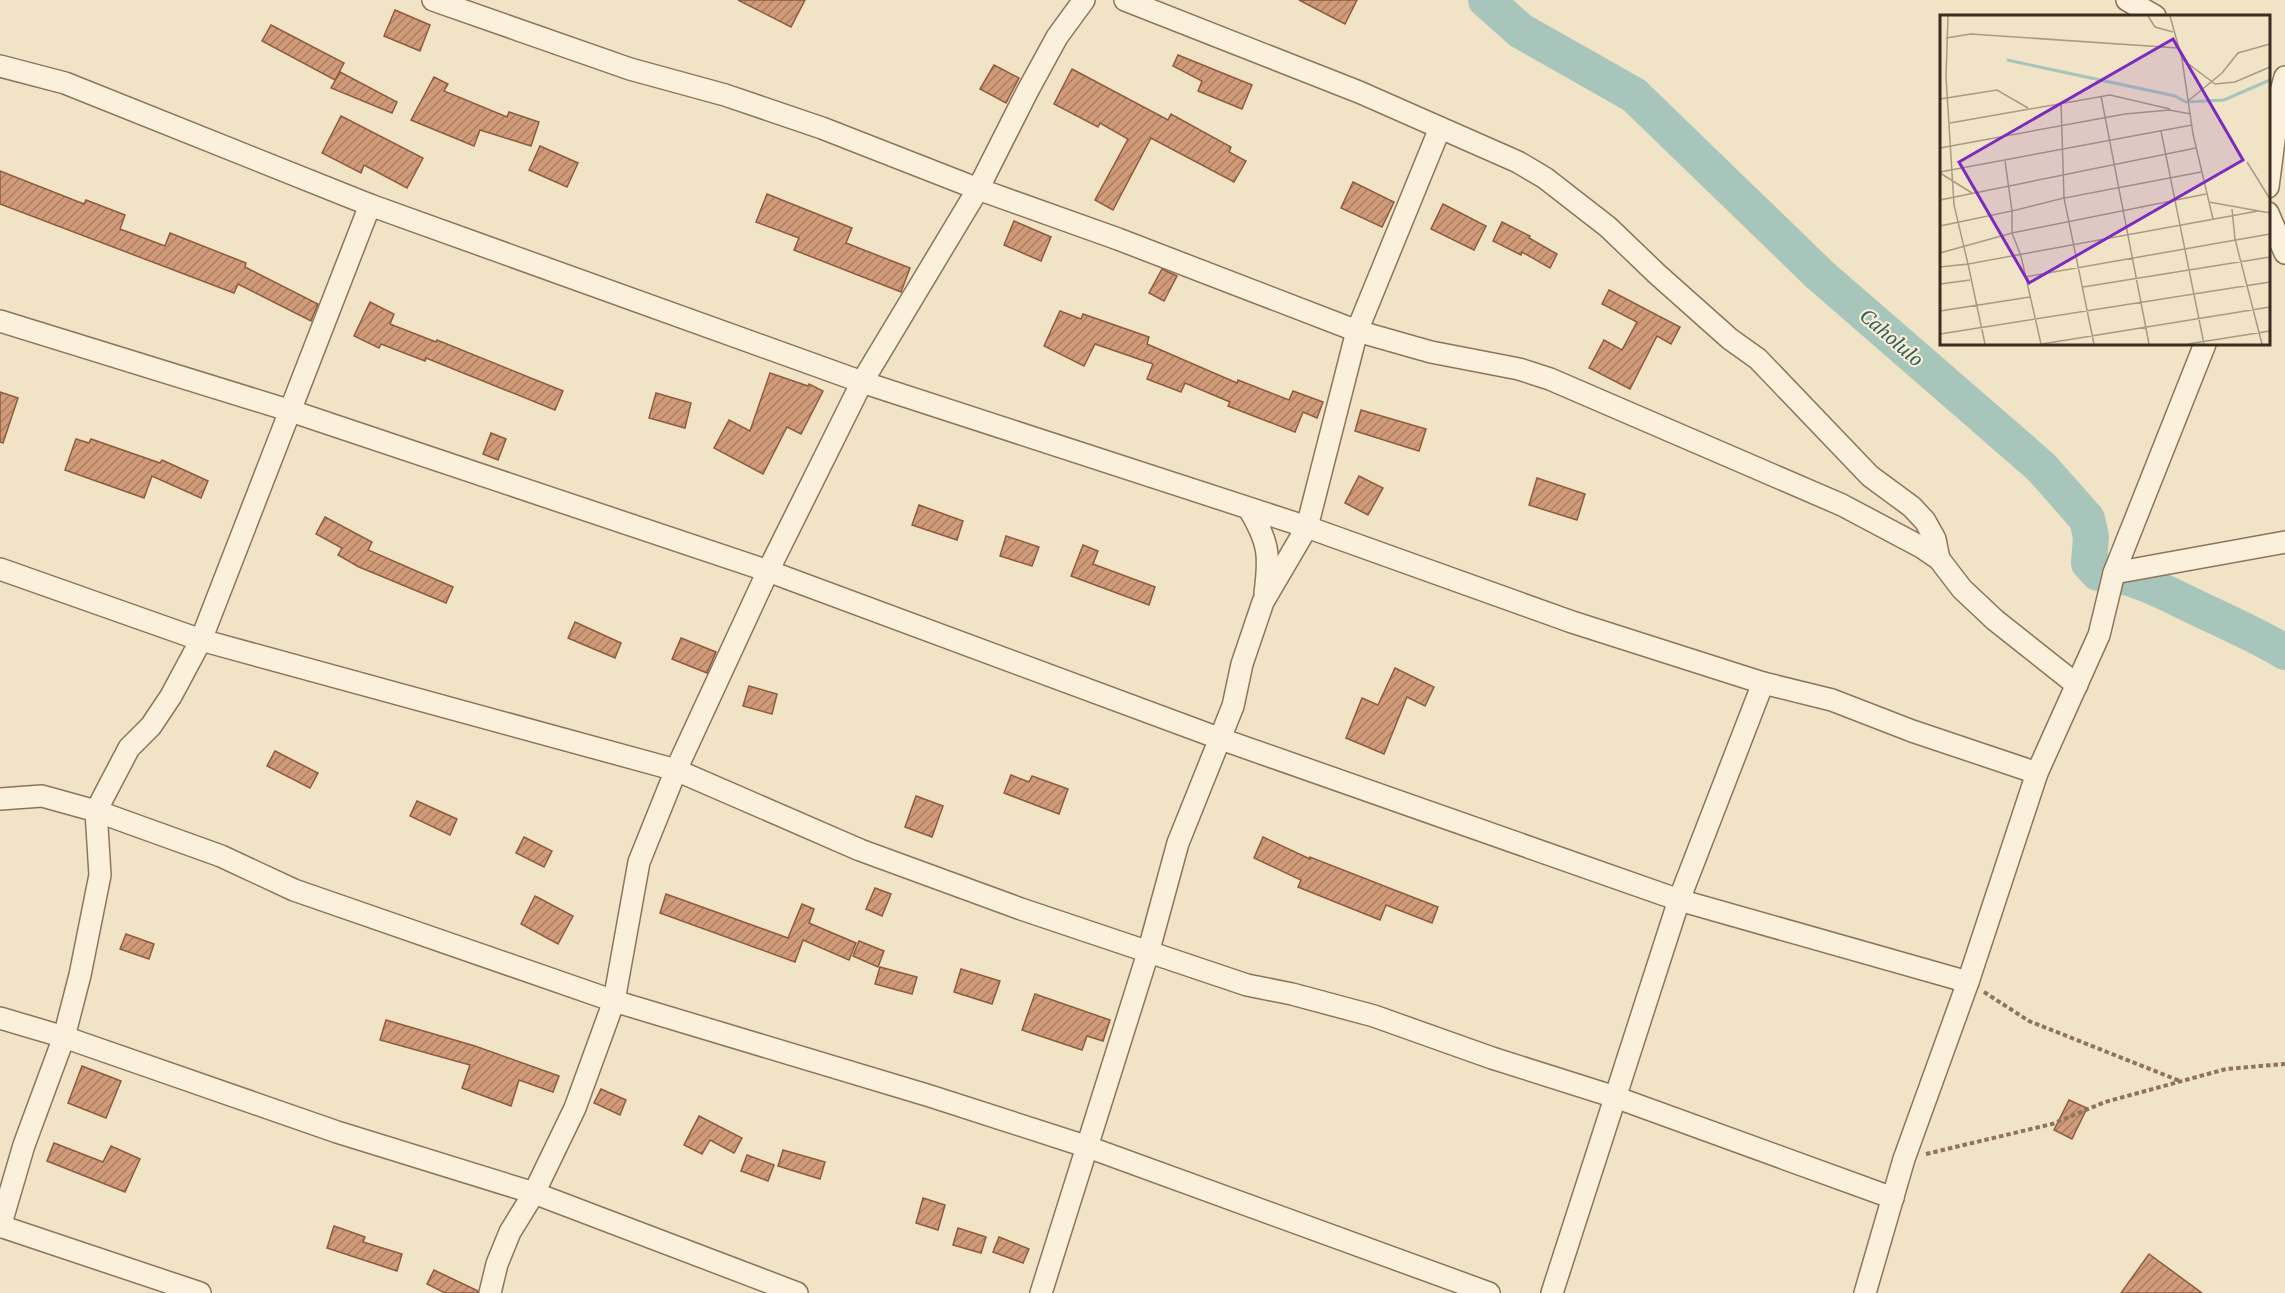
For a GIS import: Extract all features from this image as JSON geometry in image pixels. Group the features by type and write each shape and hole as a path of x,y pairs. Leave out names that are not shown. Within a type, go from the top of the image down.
{"street":[{"path":"433,0 630,69 724,95 822,128 1357,331 1431,352 1519,369 1550,379 1842,505 1909,540 1939,560 1962,589 1995,620 2078,685"},
{"path":"490,1293 497,1264 510,1232 534,1193 575,1108 614,1001 639,862 676,770 768,571 862,382 978,189 1057,37 1084,0"},
{"path":"1125,0 1348,88 1534,171 1608,227 1656,274 1730,339 1758,359 1870,476 1912,507 1935,539 1939,560"},
{"path":"2127,0 2153,15"},
{"path":"0,66 65,83 370,205 862,382 1307,527 1572,622 1762,683 1832,700 1912,731 2037,773"},
{"path":"2270,167 2278,87"},
{"path":"1263,602 1307,527 1357,331 1440,128"},
{"path":"200,1293 0,1226 24,1145 64,1037 92,921 100,874 96,811 129,748 151,726 171,696 201,640 370,205"},
{"path":"2270,218 2285,253"},
{"path":"0,321 291,411 768,571 1221,739 1679,900 1968,982"},
{"path":"1865,1293 1904,1159 1968,982 2037,773 2099,635 2114,573 2205,345"},
{"path":"1041,1293 1148,953 1178,843 1233,706 1242,664 1263,602 1268,573 1267,545 1263,532 1249,509"},
{"path":"2114,573 2285,542"},
{"path":"0,569 201,640 676,770 860,850 1148,953 1247,985 1292,994 1374,1016 1492,1058 1615,1097 1893,1198"},
{"path":"1552,1293 1679,900 1762,683"},
{"path":"0,799 42,796 96,811 221,856 294,890 614,1001 930,1096 1088,1147 1489,1293"},
{"path":"0,1018 64,1037 337,1132 534,1193 797,1293"}],"path":[{"path":"1968,982 2029,1021 2180,1081"},
{"path":"1904,1159 2052,1124 2105,1102 2226,1069 2285,1064"}],"building":[{"path":"738,0 805,0 791,27"},
{"path":"1299,0 1357,0 1345,24"},
{"path":"395,10 430,25 420,51 384,36"},
{"path":"271,25 344,63 335,80 262,41"},
{"path":"1178,55 1252,85 1242,109 1198,91 1202,81 1173,66"},
{"path":"994,65 1019,78 1006,103 980,89"},
{"path":"1072,69 1168,120 1171,114 1231,147 1229,152 1246,161 1234,182 1151,138 1113,210 1095,200 1128,139 1100,123 1098,127 1054,104"},
{"path":"340,72 397,102 392,113 331,88"},
{"path":"434,77 448,84 444,91 507,117 509,112 539,122 531,146 480,130 474,146 411,120"},
{"path":"341,116 423,158 407,188 364,165 361,173 322,153"},
{"path":"540,146 578,163 567,187 529,170"},
{"path":"0,171 84,204 86,200 125,215 120,229 165,246 170,233 246,263 245,267 318,304 311,321 238,284 234,293 0,204"},
{"path":"1353,182 1394,202 1382,227 1341,208"},
{"path":"767,194 852,228 846,243 910,268 901,292 794,250 799,238 756,222"},
{"path":"1443,204 1486,226 1474,250 1431,229"},
{"path":"1014,221 1051,237 1041,261 1004,245"},
{"path":"1502,222 1530,236 1529,238 1557,254 1550,268 1522,252 1521,255 1493,241"},
{"path":"1162,269 1177,276 1164,301 1149,293"},
{"path":"1609,290 1680,327 1671,344 1657,336 1630,389 1589,368 1604,340 1622,350 1637,322 1602,304"},
{"path":"370,302 394,314 390,324 436,342 437,340 563,391 555,410 426,358 425,361 381,344 379,348 354,336"},
{"path":"1060,311 1081,319 1083,314 1149,337 1147,344 1237,383 1238,380 1289,400 1293,391 1323,402 1317,418 1303,412 1295,432 1228,406 1230,402 1185,383 1181,392 1147,379 1153,364 1095,344 1084,366 1044,346"},
{"path":"770,373 808,386 809,384 823,391 801,434 787,427 763,474 714,448 729,420 750,431"},
{"path":"0,392 18,398 3,443 0,442"},
{"path":"656,393 691,403 685,428 649,418"},
{"path":"1361,410 1426,429 1419,451 1355,431"},
{"path":"491,433 506,439 498,460 483,454"},
{"path":"76,439 89,443 91,439 160,463 162,460 208,481 201,498 152,476 144,498 65,470"},
{"path":"1359,476 1383,488 1368,515 1345,503"},
{"path":"1537,478 1585,494 1577,520 1529,505"},
{"path":"919,505 963,521 957,540 912,525"},
{"path":"325,517 372,542 368,550 453,587 446,603 359,567 338,555 342,548 316,534"},
{"path":"1006,536 1039,547 1032,566 1000,556"},
{"path":"1083,545 1098,551 1093,564 1155,587 1149,605 1071,576"},
{"path":"575,622 621,643 615,658 568,638"},
{"path":"681,638 716,652 707,673 672,659"},
{"path":"1395,668 1434,687 1425,706 1407,697 1384,754 1346,738 1362,698 1378,705"},
{"path":"749,686 777,694 772,714 743,706"},
{"path":"275,751 318,773 310,788 267,766"},
{"path":"1011,775 1029,782 1032,776 1068,789 1059,814 1004,793"},
{"path":"916,796 943,806 932,837 905,827"},
{"path":"417,801 457,819 450,835 410,816"},
{"path":"524,837 552,851 544,867 516,853"},
{"path":"1263,837 1310,859 1310,857 1438,907 1432,923 1386,905 1380,920 1298,887 1301,880 1254,858"},
{"path":"875,888 891,894 882,916 866,909"},
{"path":"666,894 788,938 802,904 814,909 809,923 856,943 849,960 803,940 795,962 660,913"},
{"path":"535,896 573,916 558,944 521,924"},
{"path":"126,934 154,944 149,959 120,949"},
{"path":"859,941 884,951 878,967 853,956"},
{"path":"880,967 917,977 912,994 875,984"},
{"path":"961,969 1000,981 992,1004 954,992"},
{"path":"1035,994 1110,1020 1103,1041 1087,1036 1082,1050 1022,1030"},
{"path":"386,1020 475,1046 559,1076 553,1092 519,1080 511,1106 462,1088 470,1065 380,1040"},
{"path":"82,1066 121,1081 106,1118 68,1103"},
{"path":"601,1089 626,1100 620,1115 594,1103"},
{"path":"2069,1100 2087,1108 2072,1139 2054,1130"},
{"path":"699,1116 742,1138 734,1153 710,1140 702,1154 684,1145"},
{"path":"54,1143 103,1162 111,1146 140,1159 125,1192 47,1161"},
{"path":"783,1150 825,1162 820,1179 778,1166"},
{"path":"747,1155 774,1165 768,1181 741,1171"},
{"path":"923,1198 945,1205 938,1230 916,1223"},
{"path":"334,1226 365,1237 363,1242 402,1254 397,1271 327,1248"},
{"path":"958,1228 986,1237 981,1253 953,1245"},
{"path":"999,1237 1029,1249 1023,1263 993,1252"},
{"path":"2149,1254 2202,1293 2121,1293"},
{"path":"434,1270 478,1293 445,1293 427,1284"}],"waterway":[{"name":"Caholulo","path":"1486,0 1521,31 1634,95 1820,275 2041,467 2087,519 2091,537 2089,563 2098,573 2122,576 2171,595 2285,652"}]}
